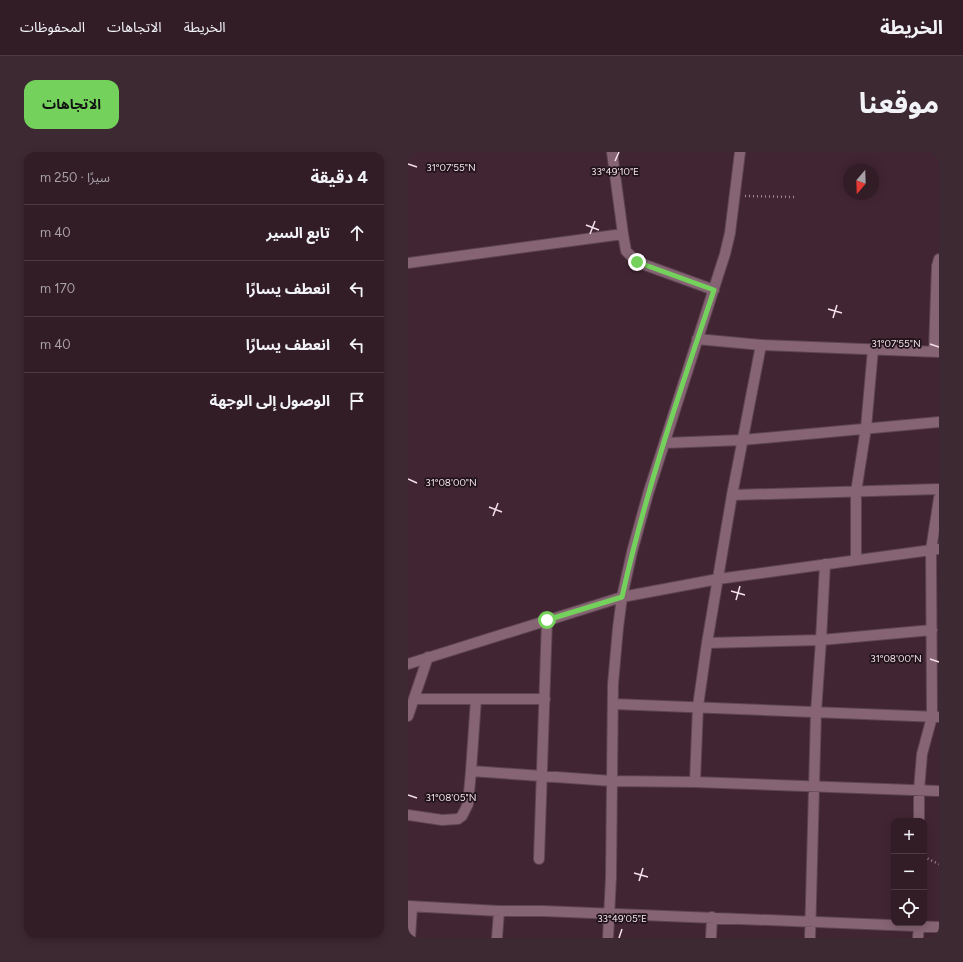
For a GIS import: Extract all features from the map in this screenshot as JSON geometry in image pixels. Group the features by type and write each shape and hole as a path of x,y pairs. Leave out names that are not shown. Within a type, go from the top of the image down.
{"street":[{"path":"612,152 626,251 637,262 714,290"},
{"path":"608,938 610,913 615,654 622,597 632,552 725,254 735,196 740,152"},
{"path":"408,263 623,234"},
{"path":"697,340 761,345 937,352 937,266 939,259"},
{"path":"696,782 698,706 707,643 732,495 761,345"},
{"path":"856,560 856,492 866,428 872,349"},
{"path":"665,443 742,440 939,422"},
{"path":"732,495 939,490"},
{"path":"919,818 919,790 922,754 936,717 932,630 935,549 939,498"},
{"path":"408,664 622,597 718,579 935,549"},
{"path":"810,938 813,786 825,564"},
{"path":"539,859 547,620"},
{"path":"707,643 821,640 932,630"},
{"path":"408,716 428,657"},
{"path":"414,699 545,699"},
{"path":"408,815 442,820 458,819 462,816 468,804 476,699"},
{"path":"613,704 698,706 936,717"},
{"path":"471,771 612,781 696,782 939,790"},
{"path":"410,938 410,906 499,911 610,913 810,922 891,923"},
{"path":"497,938 499,911"},
{"path":"711,938 712,918"},
{"path":"927,925 939,926"},
{"path":"918,938 919,926"}],"path":[{"path":"735,196 794,197"},
{"path":"927,858 939,864"}],"route":[{"path":"547,620 622,597 632,552 648,494 714,290 637,262"}]}
